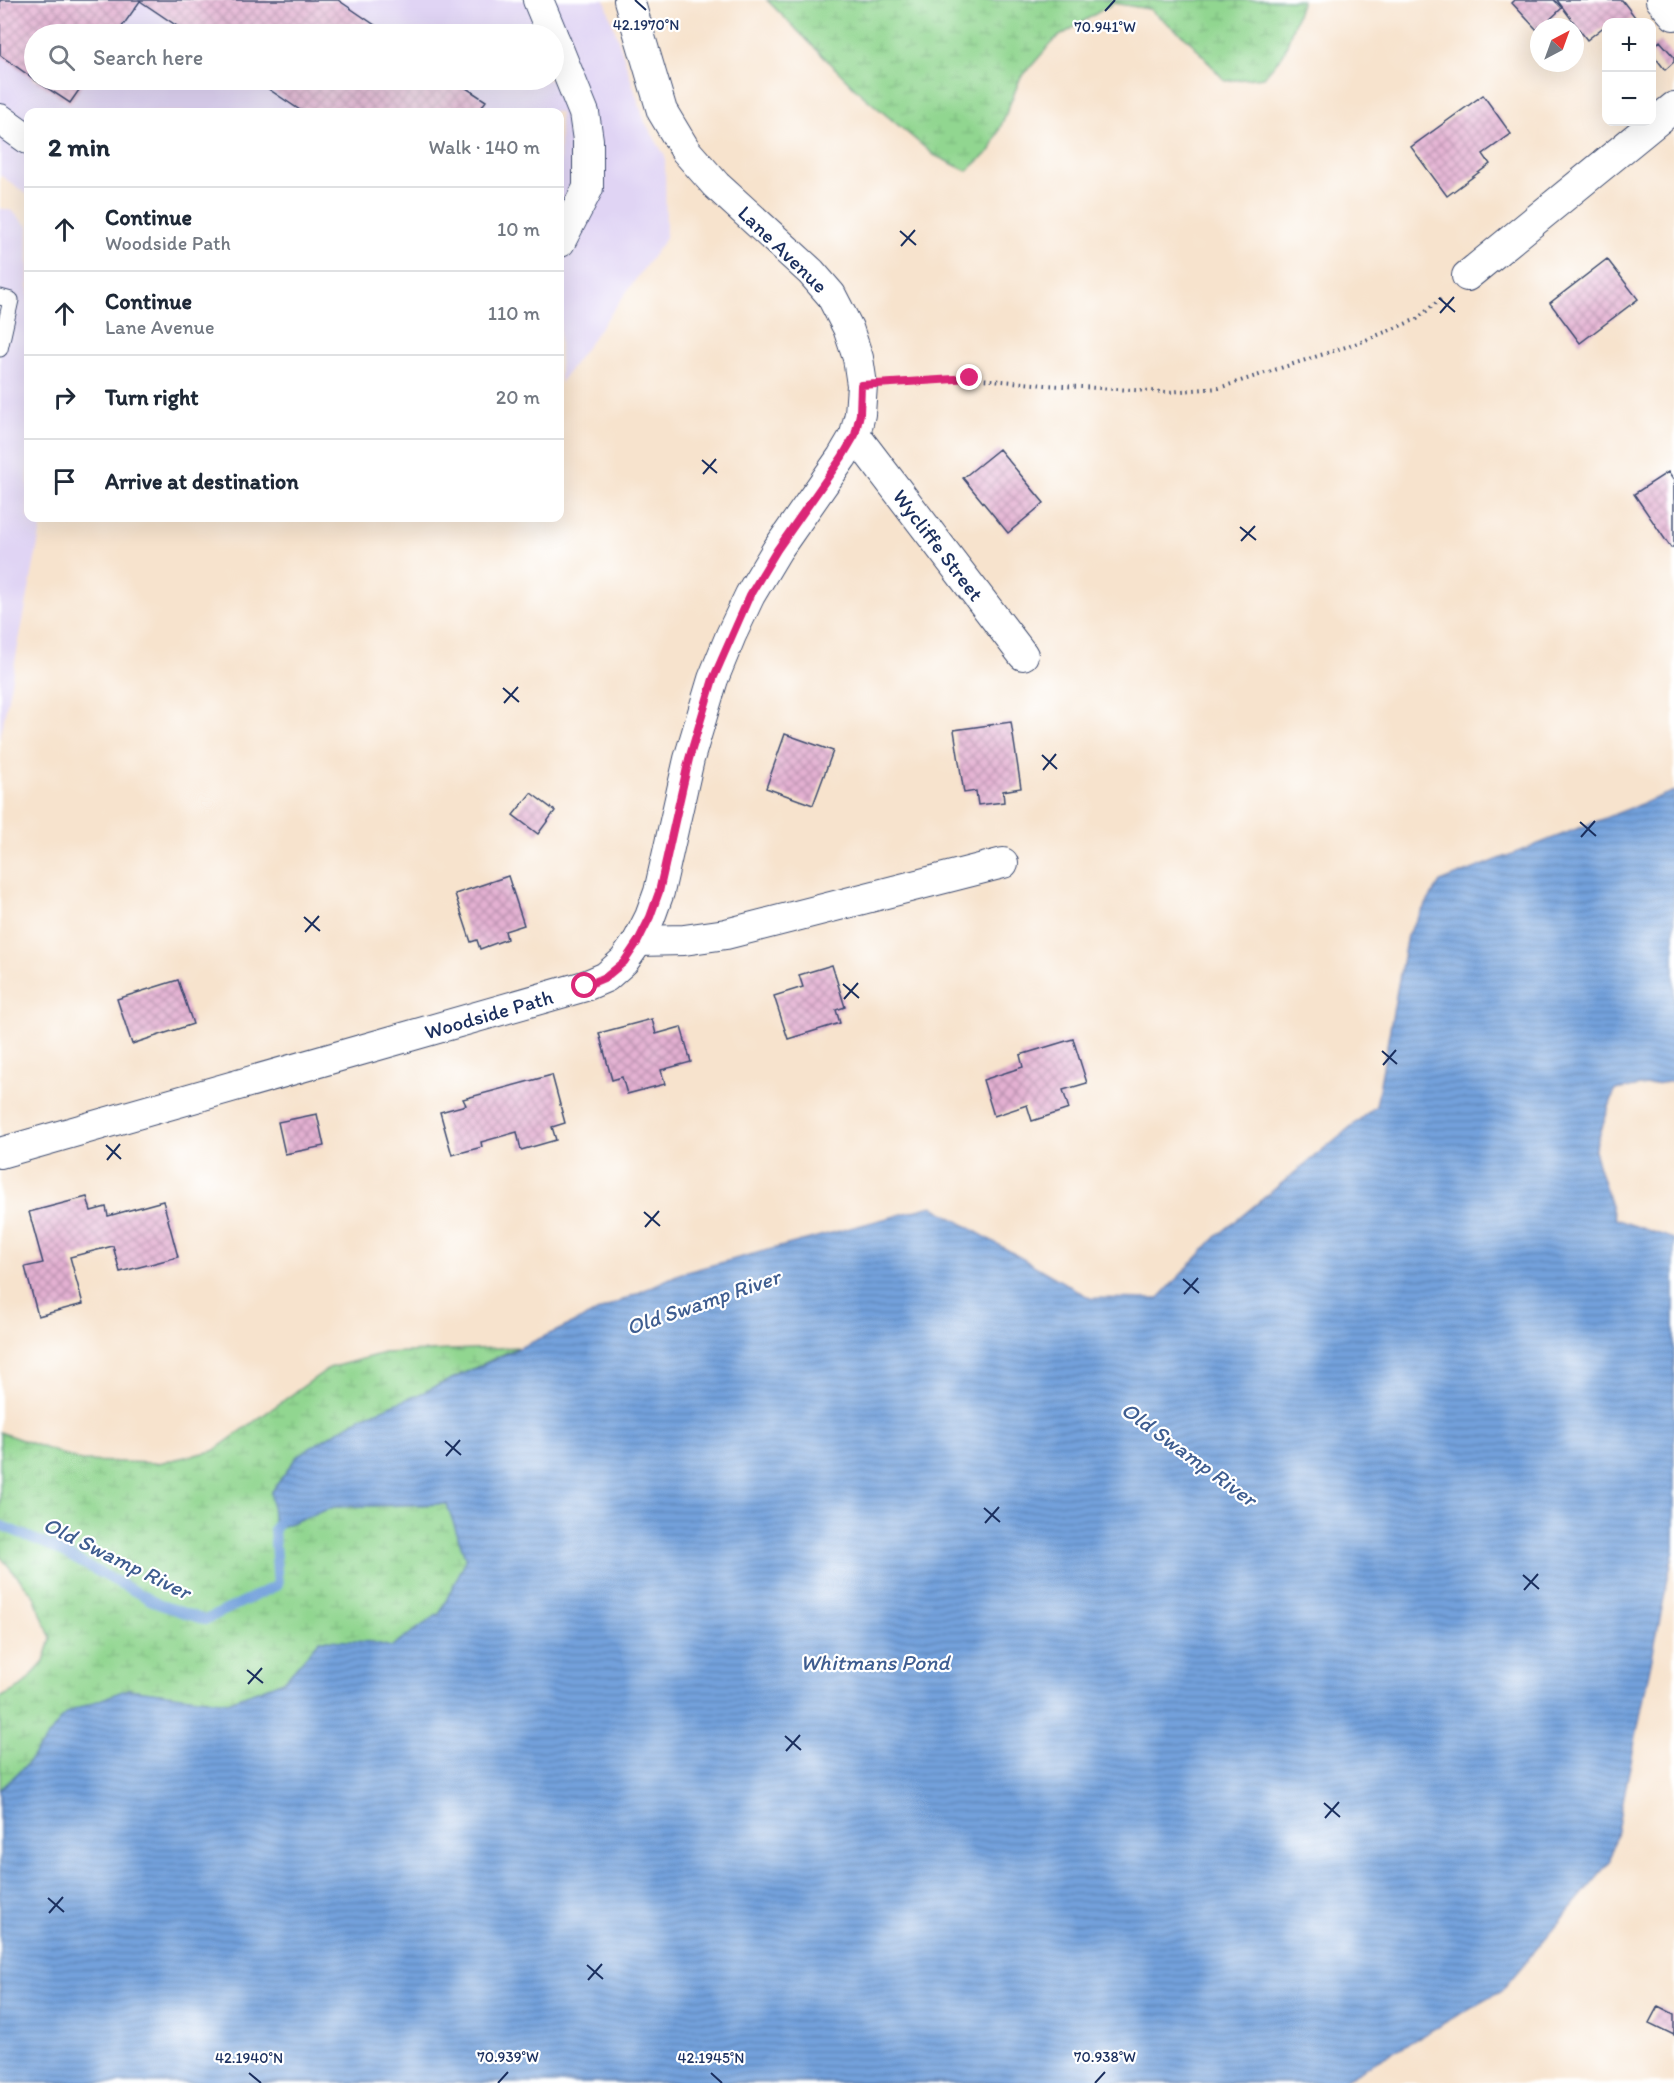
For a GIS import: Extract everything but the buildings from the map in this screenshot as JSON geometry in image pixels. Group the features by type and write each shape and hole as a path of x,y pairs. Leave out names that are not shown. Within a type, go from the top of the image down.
{"street":[{"path":"538,0 548,24"},
{"name":"Lane Avenue","path":"629,0 662,111 686,151 716,185 812,272 831,295 848,328 858,358 861,385 860,414 855,435 777,550 750,595 713,679 689,759 659,892 638,941"},
{"path":"1661,0 1674,15"},
{"path":"564,64 584,113 588,140 588,188 564,234"},
{"path":"1467,276 1674,107"},
{"path":"0,119 24,136"},
{"name":"Wycliffe Street","path":"855,435 1023,655"},
{"path":"638,941 726,934 1003,863"},
{"name":"Woodside Path","path":"0,1153 585,986 606,977 624,962 638,941"}],"lane":[{"path":"0,297 11,300 0,349"}],"path":[{"path":"861,385 970,378 1168,392 1220,388 1361,342 1417,319 1467,276"}],"shaded area":[{"path":"0,0 605,0 645,122 665,156 666,238 564,378 564,108 24,108 24,192 0,175"},
{"path":"0,208 12,211 24,222 24,522 42,522 0,739"}],"green space":[{"path":"767,0 1302,0 1284,53 1264,77 1225,81 1189,40 1149,9 1113,3 1055,39 1020,79 991,150 967,171 934,155 861,94"},
{"path":"518,1347 420,1394 360,1418 298,1455 271,1493 275,1529 334,1507 448,1504 466,1560 440,1613 391,1647 372,1642 320,1640 284,1681 228,1702 128,1689 66,1713 26,1765 0,1790 0,1698 21,1687 44,1662 51,1639 34,1596 0,1556 0,1432 81,1461 158,1463 213,1451 329,1368 384,1353"}],"water":[{"name":"Whitmans Pond","path":"1674,791 1674,1081 1615,1090 1594,1151 1615,1219 1674,1239 1674,1549 1611,1860 1502,1990 1339,2083 0,2083 0,1790 26,1765 66,1713 128,1689 228,1702 284,1681 320,1640 372,1642 391,1647 440,1613 466,1560 447,1504 334,1507 274,1529 271,1493 298,1455 360,1418 420,1394 679,1274 932,1206 1090,1298 1158,1299 1216,1237 1376,1106 1407,935 1440,882"}],"waterway":[{"name":"Old Swamp River","path":"0,1525 53,1547 158,1604 205,1620 278,1585 274,1529 282,1518"}],"route":[{"path":"585,986 606,977 624,962 650,917 659,892 689,759 713,679 750,595 777,550 855,435 860,414 861,385 970,378"}]}
